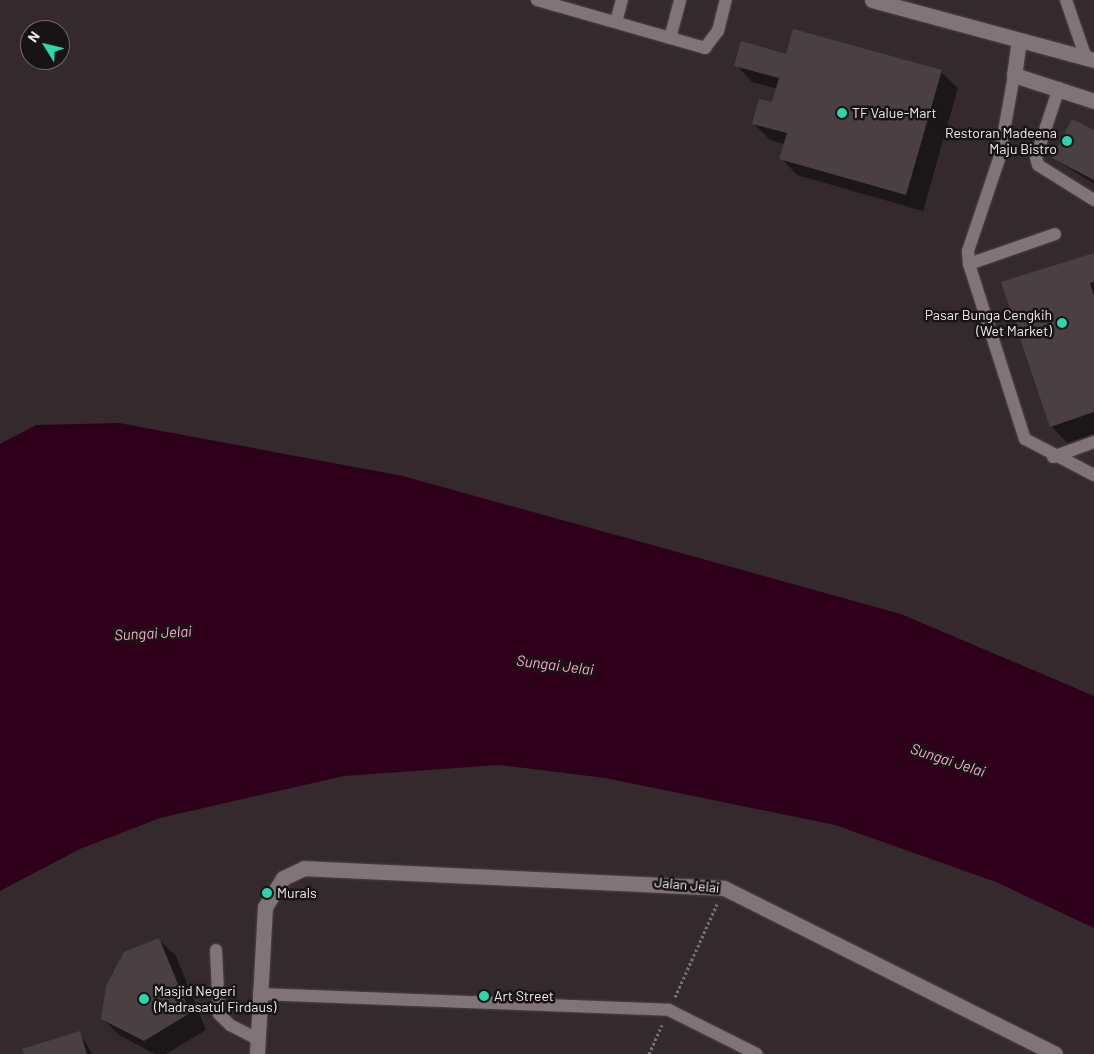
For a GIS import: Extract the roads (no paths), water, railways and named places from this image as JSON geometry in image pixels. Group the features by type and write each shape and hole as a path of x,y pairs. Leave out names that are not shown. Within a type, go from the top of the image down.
{"street":[{"path":"874,0 1090,59"},
{"path":"1019,40 1014,75 1059,88 1094,101"},
{"name":"Jalan Jelai","path":"259,994 266,907 283,878 304,868 724,888 1055,1054"},
{"path":"257,1047 259,994"}],"lane":[{"path":"537,0 577,6 616,22 705,48 713,44 726,0"},
{"path":"616,22 622,0"},
{"path":"670,38 680,0"},
{"path":"1066,0 1090,59"},
{"path":"1014,75 999,159 968,251 968,264 1022,434 1032,446 1094,475"},
{"path":"1059,88 1036,157 1038,165 1094,200"},
{"path":"968,264 1054,234"},
{"path":"1053,457 1094,442"},
{"path":"216,950 219,1014 257,1047"},
{"path":"259,994 669,1010 756,1054"}],"water":[{"name":"Sungai Jelai","path":"119,423 403,476 901,614 1094,696 1094,928 996,882 835,825 605,778 499,765 344,776 160,818 80,849 0,891 0,444 36,425"}],"place":[{"name":"TF Value-Mart","path":"842,113"},
{"name":"Restoran Madeena Maju Bistro","path":"1067,141"},
{"name":"Pasar Bunga Cengkih (Wet Market)","path":"1062,323"},
{"name":"Murals","path":"267,893"},
{"name":"Art Street","path":"484,996"},
{"name":"Masjid Negeri (Madrasatul Firdaus)","path":"144,999"}]}
